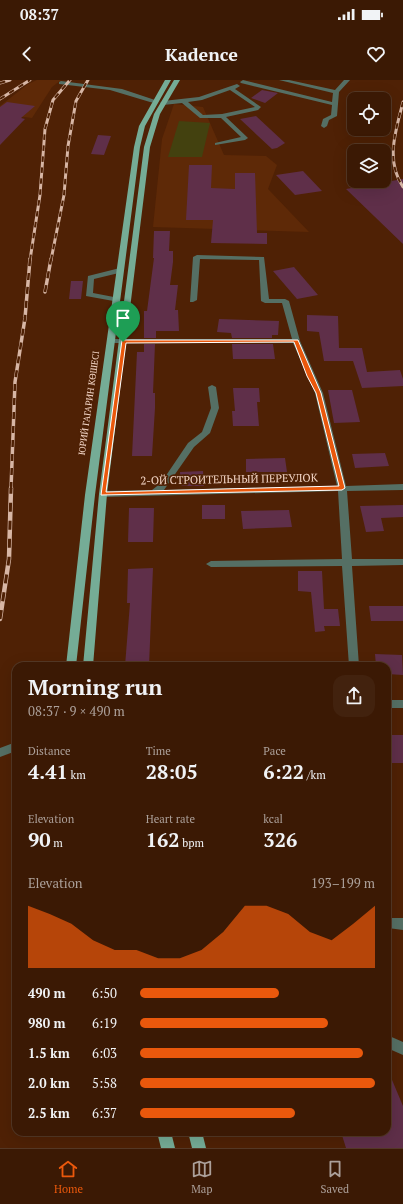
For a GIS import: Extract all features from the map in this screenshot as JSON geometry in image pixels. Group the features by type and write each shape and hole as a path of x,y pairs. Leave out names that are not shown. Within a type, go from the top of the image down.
{"main road":[{"name":"ЮРИЙ ГАГАРИН КӨШЕСІ","path":"88,662 103,494 147,147 159,102 168,80"},
{"name":"ЮРИЙ ГАГАРИН КӨШЕСІ","path":"71,662 90,495 138,139 142,126 177,80"},
{"path":"165,1136 168,1148"},
{"path":"196,1136 199,1148"}],"street":[{"path":"282,80 336,92"},
{"path":"324,126 326,119 334,116 336,109 336,92 347,80"},
{"path":"61,83 115,89 159,102 200,99 232,89 244,81 335,104"},
{"path":"184,101 202,117 222,116 256,109 258,107 232,89"},
{"path":"217,144 245,138 222,116"},
{"path":"193,300 197,257 262,258 265,301 285,301 296,341 310,376 319,393 342,488 354,662"},
{"path":"116,300 90,294 91,278 120,270"},
{"path":"111,341 296,341"},
{"path":"154,493 164,485 191,445 206,433 215,408 212,386"},
{"name":"2-ОЙ СТРОИТЕЛЬНЫЙ ПЕРЕУЛОК","path":"103,494 403,487"},
{"path":"211,564 347,564 403,562"},
{"path":"391,704 403,704"},
{"path":"0,752 12,748"},
{"path":"391,1043 403,1049"}],"shaded area":[{"path":"37,80 61,80 52,87 32,118 0,114 0,106 28,84"},
{"path":"174,104 203,107 224,155 266,156 277,165 268,189 309,232 153,227 162,139"},
{"path":"179,121 210,123 202,157 168,157"}],"building":[{"path":"262,90 278,93 265,103 251,98"},
{"path":"7,102 35,106 21,118 25,119 0,145 0,107"},
{"path":"256,116 285,143 272,149 240,119"},
{"path":"98,135 111,136 104,155 91,154"},
{"path":"189,165 212,165 211,188 235,189 235,173 255,173 257,233 267,233 267,244 211,243 213,220 186,220"},
{"path":"303,171 322,191 295,195 276,175"},
{"path":"403,179 403,244 346,189 391,188 391,181"},
{"path":"154,231 170,231 169,251 173,251 173,262 170,285 178,285 175,310 178,310 179,331 156,331 156,338 144,338 144,311 147,311 154,258"},
{"path":"294,267 318,295 297,299 273,271"},
{"path":"71,281 83,281 81,299 69,299"},
{"path":"307,315 338,316 339,348 362,348 367,372 400,370 403,379 403,386 362,388 353,361 324,361 319,332 307,331"},
{"path":"219,319 279,321 278,335 272,335 272,338 232,338 231,333 217,332"},
{"path":"144,344 155,344 153,393 155,393 155,408 152,456 132,456 137,352 144,352"},
{"path":"232,344 273,344 275,359 233,359"},
{"path":"233,388 259,388 260,402 257,402 259,426 233,426 232,411 235,411"},
{"path":"328,390 352,390 360,422 334,423"},
{"path":"385,453 389,466 355,468 352,454"},
{"path":"285,458 287,472 246,472 246,459"},
{"path":"203,471 204,486 181,486 180,472"},
{"path":"202,505 225,505 225,519 202,519"},
{"path":"403,505 403,517 381,518 384,531 366,532 360,506"},
{"path":"129,508 154,508 153,542 128,542"},
{"path":"289,510 292,527 243,529 241,511"},
{"path":"153,568 149,662 125,662 130,603 127,603 128,569"},
{"path":"298,571 322,571 324,609 338,609 340,626 324,626 325,631 315,632 311,592 298,591"},
{"path":"369,606 403,606 403,621 371,621"},
{"path":"375,654 402,655 403,675 391,674 391,662 376,662"},
{"path":"391,735 403,735 403,763 391,763"},
{"path":"391,1078 403,1106 403,1148 346,1148 342,1136 391,1136"}],"railway":[{"path":"0,83 10,80"},
{"path":"0,99 30,80"},
{"path":"30,260 40,195 45,129 53,100 70,80"},
{"path":"51,260 64,195 68,146 76,101 88,80"},
{"path":"403,102 395,134 393,156 394,166 403,187"},
{"path":"11,489 15,382 25,318 30,259"},
{"path":"45,292 51,259"},
{"path":"0,619 9,559 11,488"}],"route":[{"path":"296,341 310,376 319,393 342,488 103,494 123,342 296,341"}]}
